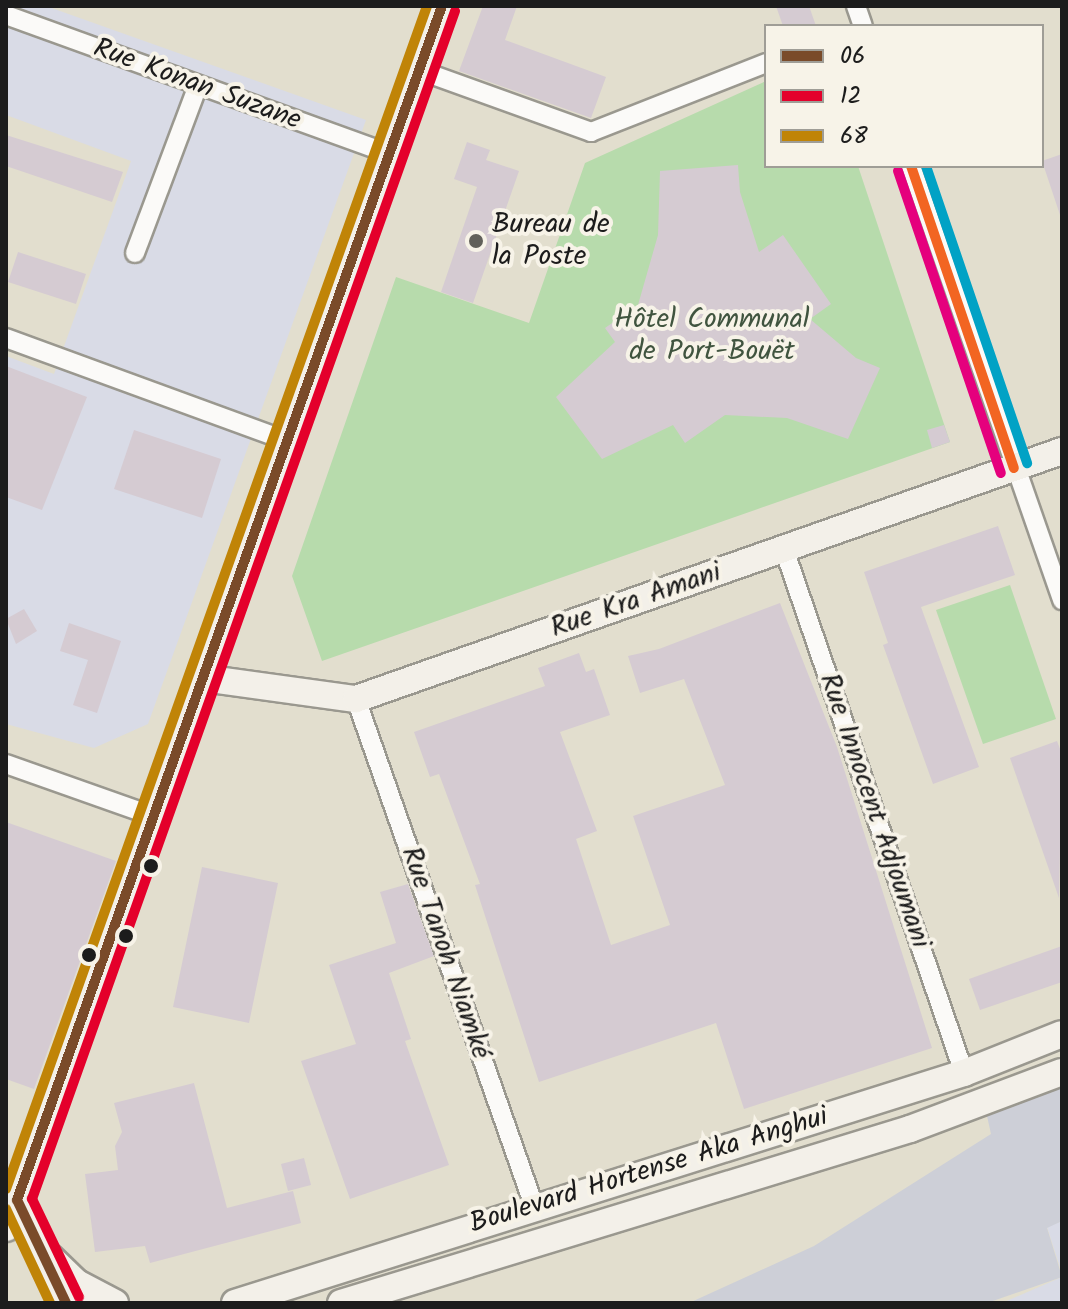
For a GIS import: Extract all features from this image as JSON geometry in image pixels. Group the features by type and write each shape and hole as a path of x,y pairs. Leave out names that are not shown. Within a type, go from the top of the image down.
{"main road":[{"path":"6,1228 442,6"},
{"name":"Rue Kra Amani","path":"202,678 356,699 1062,451"},
{"name":"Boulevard Hortense Aka Anghui","path":"235,1303 534,1206 964,1073 1062,1034"},
{"name":"Boulevard Hortense Aka Anghui","path":"341,1303 910,1129 1062,1072"},
{"path":"17,1200 66,1303"},
{"path":"39,1247 77,1283 115,1303"}],"street":[{"name":"Rue Konan Suzane","path":"6,15 389,154"},
{"path":"419,70 591,132 764,64"},
{"path":"135,253 198,85"},
{"path":"912,168 1062,600"},
{"path":"6,338 287,441"},
{"name":"Rue Innocent Adjoumani","path":"784,549 964,1073"},
{"name":"Rue Tanoh Niamké","path":"356,699 534,1206"},
{"path":"6,764 153,816"}],"shaded area":[{"path":"6,6 46,6 366,120 148,724 94,748 6,724 6,356 54,374 131,161 6,115"},
{"path":"1062,1067 1062,1221 1047,1228 1062,1277 987,1303 689,1303 814,1246 991,1134 983,1098"},
{"path":"1062,1221 1062,1274 1047,1227"},
{"path":"1062,1277 1062,1303 1002,1303"}],"green space":[{"name":"Hôtel Communal de Port-Bouët","path":"764,82 764,168 859,168 950,442 322,661 292,576 396,277 529,323 585,163"},
{"path":"1010,585 1056,719 983,744 936,610"}],"building":[{"path":"483,6 517,6 505,40 606,77 591,118 459,71"},
{"path":"776,6 809,6 815,24 782,24"},
{"path":"6,135 123,172 112,202 6,166"},
{"path":"467,142 490,150 486,160 519,171 473,303 441,292 477,187 454,179"},
{"path":"1062,154 1060,215 1044,167 1044,160"},
{"name":"Hôtel Communal de Port-Bouët","path":"738,165 740,192 759,252 783,235 831,304 810,319 856,358 880,368 848,439 787,418 725,415 685,443 673,425 602,459 556,397 615,342 605,328 638,305 658,235 660,171"},
{"path":"18,252 86,274 76,304 8,282"},
{"path":"6,366 87,397 42,510 6,497"},
{"path":"944,425 950,442 932,448 927,430"},
{"path":"134,430 221,459 202,518 114,489"},
{"path":"998,526 1015,575 921,607 979,767 933,784 883,645 888,643 864,572"},
{"path":"780,603 837,747 932,1048 744,1109 716,1023 539,1082 475,885 480,884 439,774 430,777 414,732 545,686 538,668 579,653 586,672 594,669 610,715 560,732 597,831 576,839 611,945 670,925 633,816 725,785 684,679 640,693 628,656 659,649"},
{"path":"24,609 37,631 16,644 6,619"},
{"path":"69,623 121,641 97,713 73,705 88,660 60,651"},
{"path":"1057,741 1062,754 1059,898 1010,758"},
{"path":"6,822 116,861 34,1089 6,1079"},
{"path":"202,867 278,883 249,1023 173,1007"},
{"path":"408,884 434,956 389,973 411,1039 405,1041 449,1165 350,1199 301,1061 356,1044 329,965 396,943 380,892"},
{"path":"1062,946 1062,982 980,1010 969,979"},
{"path":"194,1083 227,1208 293,1191 301,1223 150,1263 145,1246 95,1252 85,1174 118,1170 115,1146 122,1132 114,1103"},
{"path":"304,1158 311,1185 288,1191 281,1164"}],"transit line":[{"name":"68","path":"6,1189 427,6"},
{"name":"06","path":"66,1303 17,1200 442,6"},
{"name":"12","path":"79,1297 32,1199 455,11"},
{"path":"912,168 1014,468"},
{"path":"927,168 1027,463"},
{"path":"898,171 1001,473"},
{"name":"68","path":"6,1209 50,1303"}],"place":[{"name":"Bureau de la Poste","path":"476,241"}]}
